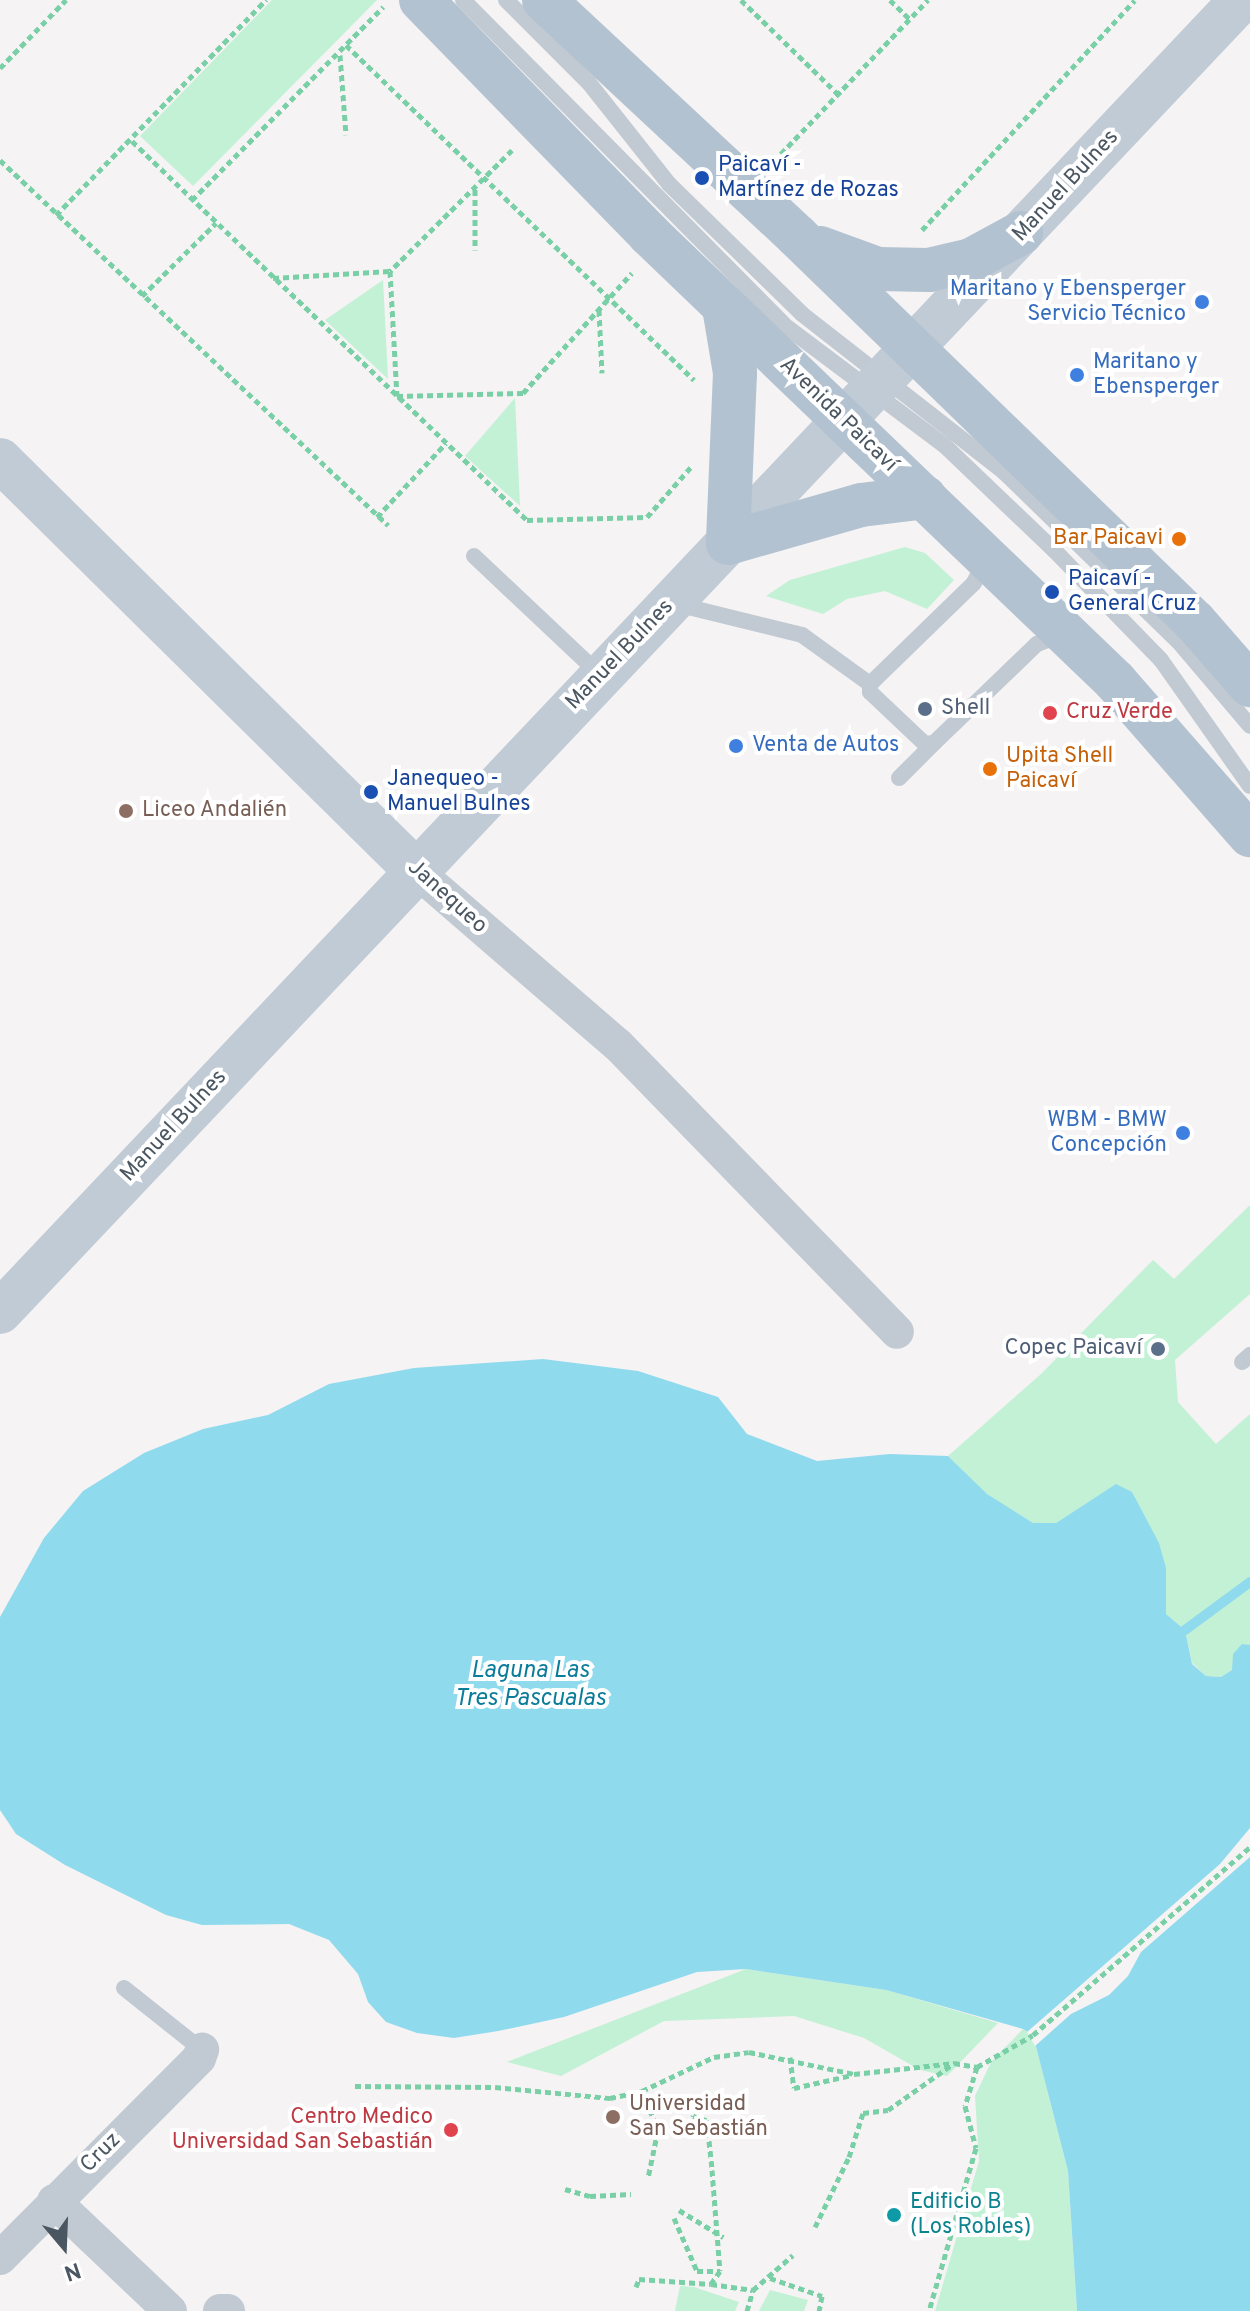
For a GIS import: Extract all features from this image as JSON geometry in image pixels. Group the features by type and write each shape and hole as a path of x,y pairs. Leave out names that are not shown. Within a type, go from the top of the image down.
{"main road":[{"name":"Avenida Paicaví","path":"544,0 797,236 878,384 925,497 980,570 1052,638 1139,706 1250,835"},
{"name":"Manuel Bulnes","path":"0,1312 1241,0"},
{"name":"Avenida Paicaví","path":"402,4 724,307 878,384 1195,622 1250,685"},
{"path":"797,236 860,265 903,272 971,260 1021,233"},
{"path":"724,307 735,373 728,543 861,505 925,497"},
{"name":"Janequeo","path":"0,460 415,870"}],"street":[{"name":"Janequeo","path":"415,870 618,1045 897,1332"},
{"name":"Cruz","path":"0,2258 199,2058 202,2050"},
{"path":"54,2201 170,2311"},
{"path":"220,2311 228,2311"}],"lane":[{"path":"463,0 788,328 878,384 1015,483 1178,641 1250,726"},
{"path":"506,0 589,83 669,184 802,314 964,462 1148,645 1250,786"},
{"path":"474,556 600,676"},
{"path":"934,743 925,744 870,692 870,684 937,620 980,570"},
{"path":"960,596 973,608"},
{"path":"671,602 802,635 870,684"},
{"path":"937,620 949,633"},
{"path":"899,778 934,743 948,721 1052,638"},
{"path":"913,642 926,655"},
{"path":"890,664 904,677"},
{"path":"124,1988 202,2050"}],"path":[{"path":"0,68 66,0"},
{"path":"56,215 132,141 266,0"},
{"path":"741,0 838,94"},
{"path":"890,0 910,19"},
{"path":"766,169 928,0"},
{"path":"914,239 1135,0"},
{"path":"192,200 346,45 402,4"},
{"path":"346,45 482,180 700,385"},
{"path":"340,54 346,135"},
{"path":"132,141 527,520 647,517 696,461"},
{"path":"273,278 390,271 521,141"},
{"path":"0,160 388,525"},
{"path":"475,189 475,250"},
{"path":"142,296 216,223"},
{"path":"397,396 523,393 635,270"},
{"path":"390,271 397,396"},
{"path":"599,309 602,373"},
{"path":"377,517 446,443"},
{"path":"790,2057 794,2088 854,2074 954,2063 977,2067 1033,2035 1250,1847"},
{"path":"355,2086 495,2087 610,2098 642,2091 680,2069 714,2057 749,2052 790,2057 854,2074"},
{"path":"815,2227 849,2157 863,2113 888,2110 954,2063"},
{"path":"929,2311 976,2148 965,2106 977,2067"},
{"path":"642,2091 658,2130 648,2178"},
{"path":"708,2131 720,2236 720,2271 711,2284"},
{"path":"565,2189 590,2196 631,2194"},
{"path":"679,2210 720,2236"},
{"path":"674,2218 697,2271 720,2271"},
{"path":"747,2311 753,2290 793,2255"},
{"path":"770,2278 822,2296 819,2311"},
{"path":"636,2287 639,2279 753,2290"}],"green space":[{"path":"272,0 377,0 193,186 140,136"},
{"path":"383,280 388,379 325,320"},
{"path":"515,398 520,506 465,456"},
{"path":"905,547 925,553 954,580 927,609 885,591 847,599 823,614 766,596 790,580"},
{"path":"1250,1205 1250,1294 1175,1360 1178,1402 1216,1444 1250,1414 1250,1645 1242,1645 1232,1670 1221,1677 1206,1676 1192,1663 1185,1630 1166,1614 1166,1568 1132,1492 1100,1495 1056,1523 1033,1523 986,1494 948,1456 1041,1374 1153,1260 1174,1279"},
{"path":"746,1969 886,1990 998,2023 947,2076 920,2070 864,2038 794,2016 664,2021 561,2076 507,2062"},
{"path":"1023,2029 1033,2035 1068,2171 1077,2311 935,2311 979,2161 975,2096 991,2062"},
{"path":"680,2286 694,2287 739,2302 735,2311 675,2311"},
{"path":"770,2290 808,2300 804,2311 759,2311"}],"water":[{"name":"Laguna Las Tres Pascualas","path":"543,1359 638,1371 718,1397 747,1434 817,1461 890,1454 948,1456 987,1494 1033,1523 1056,1523 1116,1484 1132,1492 1159,1543 1166,1568 1166,1614 1185,1630 1192,1664 1206,1676 1221,1677 1232,1670 1233,1654 1242,1644 1250,1645 1250,2311 1077,2311 1068,2171 1033,2035 1023,2029 886,1990 746,1969 697,1972 564,2017 498,2031 454,2038 417,2033 386,2022 368,2002 358,1974 329,1940 289,1924 202,1925 166,1915 65,1865 16,1834 0,1810 0,1617 44,1538 83,1491 144,1453 203,1429 268,1415 329,1384 414,1368"}],"pier":[{"path":"1250,1828 1250,1857 1141,1952 1128,1976 1109,1995 1071,2014 1035,2046 1027,2032 1220,1864"}],"waterway":[{"path":"1185,1630 1250,1582"}],"place":[{"name":"Paicaví - Martínez de Rozas","path":"702,178"},
{"name":"Maritano y Ebensperger Servicio Técnico","path":"1202,302"},
{"name":"Maritano y Ebensperger","path":"1077,375"},
{"name":"Bar Paicavi","path":"1179,539"},
{"name":"Paicaví - General Cruz","path":"1052,592"},
{"name":"Shell","path":"925,709"},
{"name":"Cruz Verde","path":"1050,713"},
{"name":"Venta de Autos","path":"736,746"},
{"name":"Upita Shell Paicaví","path":"990,769"},
{"name":"Janequeo - Manuel Bulnes","path":"371,792"},
{"name":"Liceo Andalién","path":"126,811"},
{"name":"WBM - BMW Concepción","path":"1183,1133"},
{"name":"Copec Paicaví","path":"1158,1349"},
{"name":"Universidad San Sebastián","path":"613,2117"},
{"name":"Centro Medico Universidad San Sebastián","path":"451,2130"},
{"name":"Edificio B (Los Robles)","path":"894,2215"}]}
